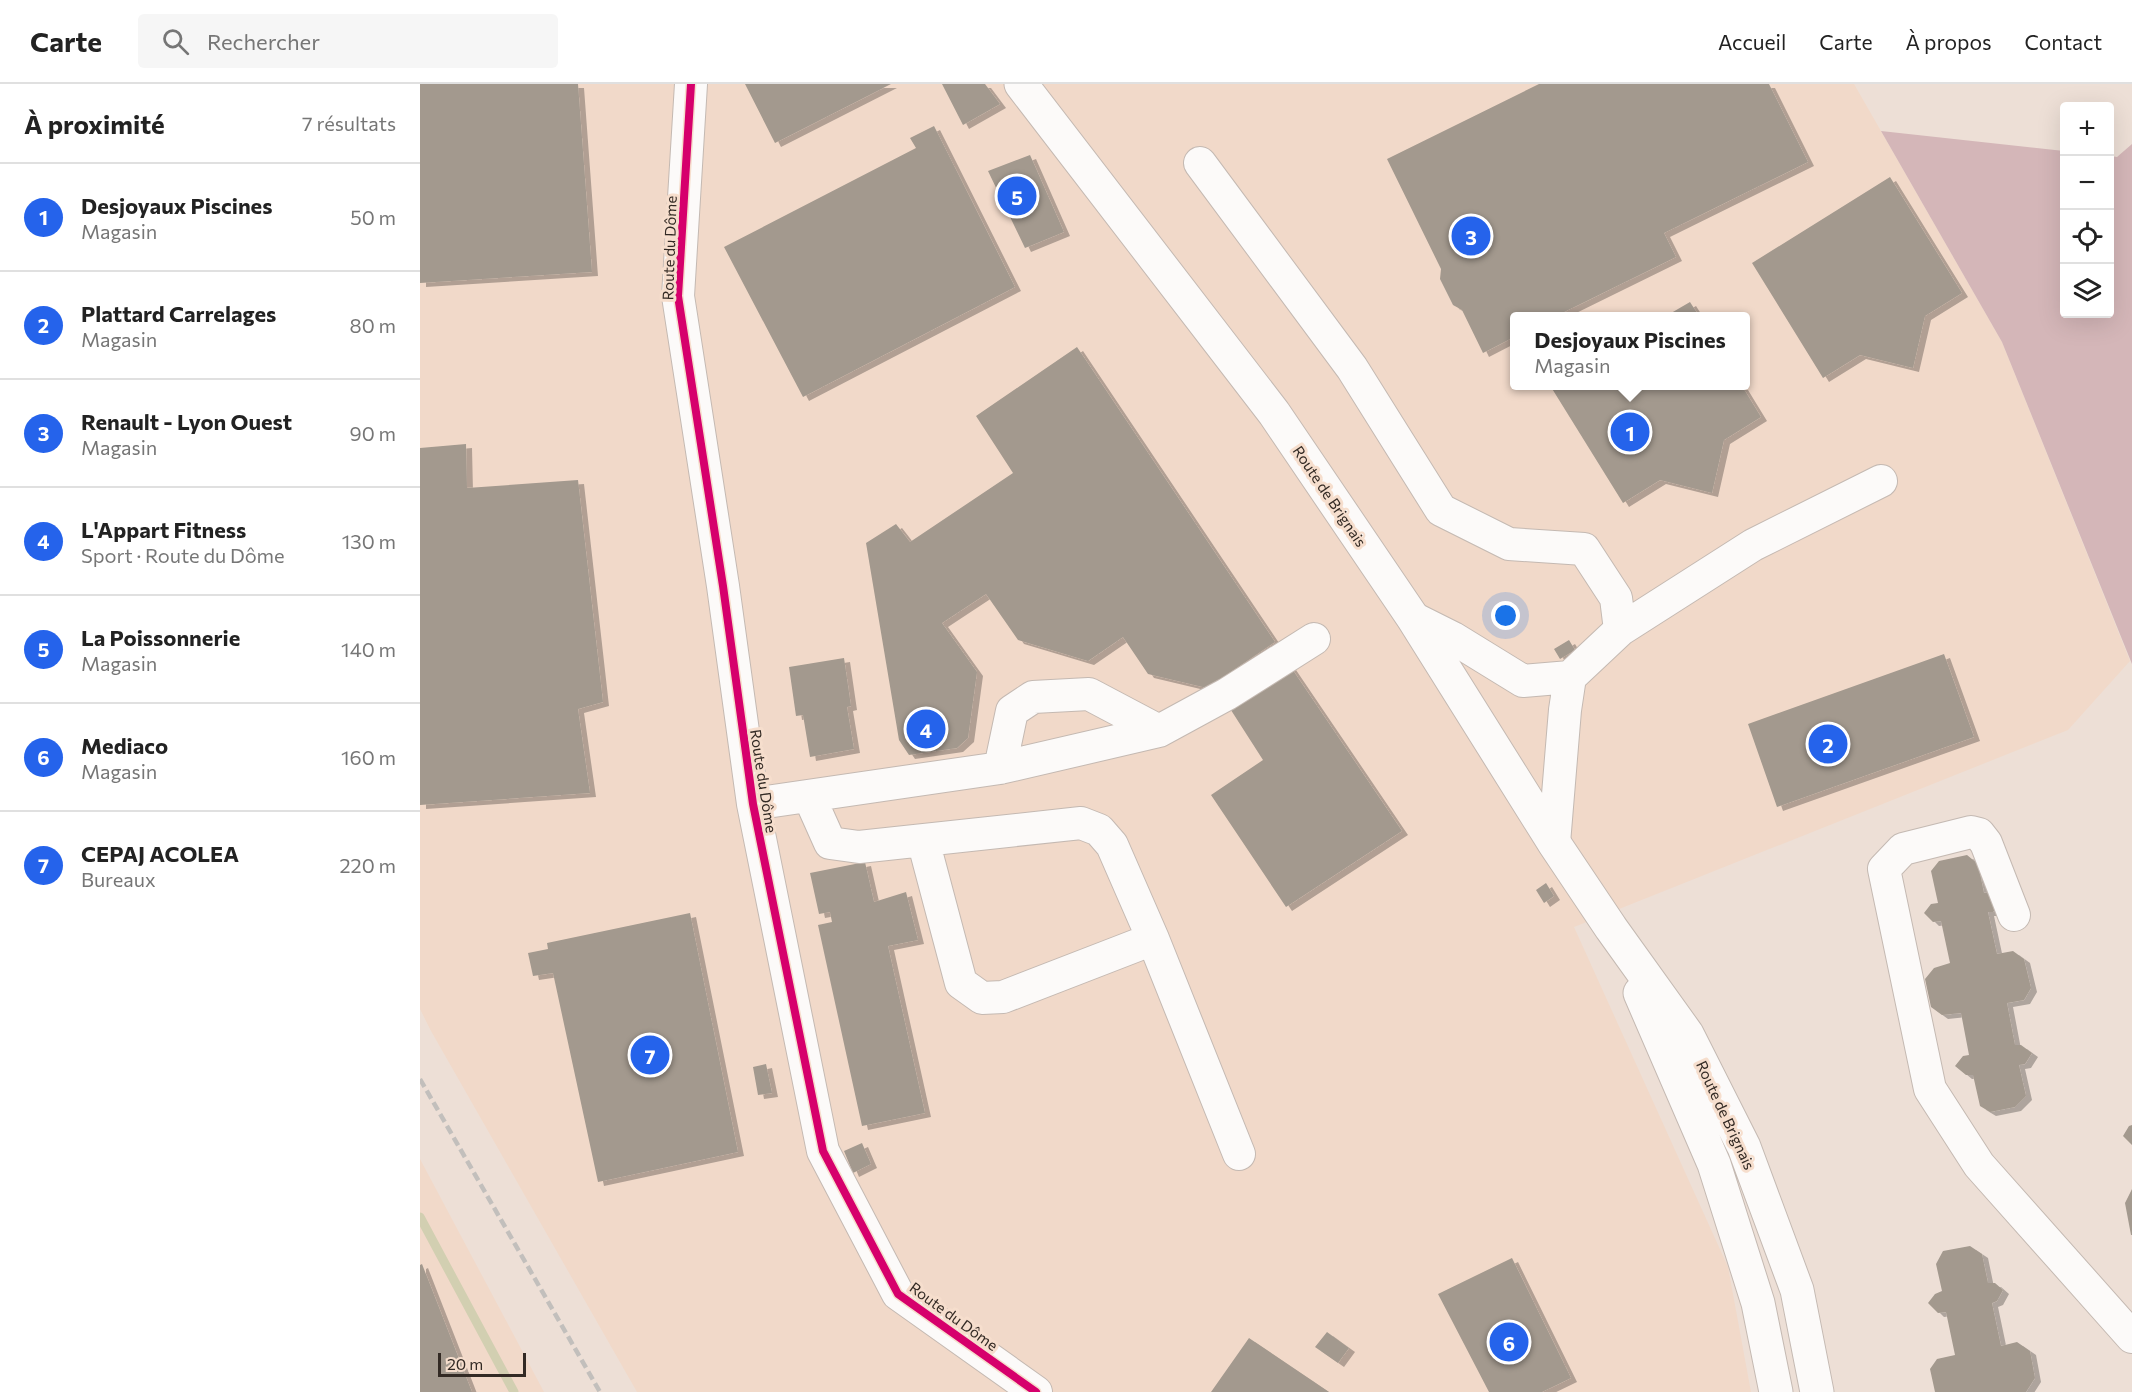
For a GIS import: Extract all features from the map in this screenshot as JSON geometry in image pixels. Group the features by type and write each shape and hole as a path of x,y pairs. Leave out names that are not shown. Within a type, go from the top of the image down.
{"main road":[{"name":"Route de Brignais","path":"1021,84 1274,413 1413,618 1554,843 1687,1034 1744,1147 1797,1290 1817,1392"},
{"name":"Route de Brignais","path":"1611,928 1714,1164 1758,1303 1776,1392"}],"street":[{"name":"Route du Dôme","path":"691,84 678,296 723,586 753,804 823,1151 898,1294 1036,1392"},
{"path":"1200,164 1352,368 1441,510 1509,544 1584,549 1616,598 1620,630"},
{"path":"1554,843 1565,710 1570,677 1620,630 1753,545 1881,481"},
{"path":"1413,618 1453,638 1523,681 1570,677"},
{"path":"753,804 1000,768 1159,731 1227,694 1314,639"},
{"path":"1000,768 1012,711 1033,697 1089,694 1159,731"},
{"path":"808,796 830,843 859,847 1081,823 1099,830 1112,845 1153,939 1239,1154"},
{"path":"2014,915 1986,843 1979,834 1971,832 1903,849 1884,869 1930,1089 1979,1165 2132,1337"},
{"path":"923,840 961,983 982,998 1003,997 1153,939"}],"shaded area":[{"path":"420,84 1854,84 2002,342 2130,661 2068,730 1574,927 1728,1267 1751,1392 637,1392 420,1009"},
{"path":"1881,131 2060,151 2060,318 2114,318 2114,157 2117,157 2132,144 2132,664 2002,342"},
{"path":"420,1159 544,1392 420,1392"}],"building":[{"path":"420,84 578,84 592,272 420,283"},
{"path":"745,84 891,84 775,143"},
{"path":"942,84 985,84 1000,104 963,125"},
{"path":"1539,84 1769,84 1808,162 1664,233 1676,257 1564,312 1510,312 1510,339 1483,353 1462,310 1453,305 1440,279 1441,269 1387,159"},
{"path":"934,126 1015,287 803,397 724,247 916,148 910,138"},
{"path":"1030,155 1064,232 1025,248 988,171"},
{"path":"1890,177 1962,293 1925,316 1913,368 1860,355 1823,378 1752,263"},
{"path":"1690,302 1696,312 1673,312"},
{"path":"1077,347 1275,642 1207,688 1148,674 1123,637 1088,661 1018,640 986,594 942,623 977,672 968,738 957,748 909,755 899,740 866,543 896,524 910,542 1013,473 976,416"},
{"path":"1553,390 1744,390 1761,417 1724,440 1712,493 1660,480 1623,503"},
{"path":"466,444 467,488 578,480 603,702 578,709 590,793 420,805 420,448"},
{"path":"1569,640 1575,650 1560,659 1554,649"},
{"path":"1944,654 1974,737 1777,807 1748,724"},
{"path":"844,658 851,706 847,707 854,749 810,757 803,715 796,716 789,667"},
{"path":"1290,666 1402,831 1286,907 1211,795 1263,760 1229,707"},
{"path":"1967,855 1978,864 1984,893 1991,892 2001,901 1993,912 1988,912 1997,954 2013,951 2024,959 2031,988 2024,1000 2007,1003 2015,1045 2021,1045 2032,1053 2025,1064 2019,1065 2026,1096 2015,1107 1990,1112 1980,1106 1973,1075 1966,1075 1955,1066 1963,1056 1969,1055 1961,1013 1942,1015 1931,1007 1925,979 1934,968 1950,963 1941,921 1933,922 1924,913 1931,904 1938,903 1931,871 1939,861"},
{"path":"865,862 874,902 906,892 918,940 888,946 925,1113 862,1126 818,925 832,922 830,912 819,914 810,873"},
{"path":"1546,883 1554,896 1544,903 1536,890"},
{"path":"690,913 738,1152 598,1182 553,973 533,976 528,953 548,949 547,943"},
{"path":"766,1064 772,1093 758,1095 753,1067"},
{"path":"2132,1125 2132,1145 2123,1136"},
{"path":"862,1143 871,1164 853,1173 844,1151"},
{"path":"2132,1189 2132,1235 2131,1235 2125,1203"},
{"path":"1970,1246 1982,1254 1988,1283 1995,1283 2003,1290 1997,1301 1992,1303 2001,1346 2017,1342 2030,1351 2035,1378 2026,1392 1935,1392 1930,1369 1937,1359 1955,1355 1946,1312 1938,1313 1928,1303 1935,1294 1942,1291 1936,1264 1943,1251"},
{"path":"1512,1258 1571,1378 1542,1392 1489,1392 1438,1294"},
{"path":"422,1264 472,1392 420,1392 420,1265"},
{"path":"1327,1332 1349,1348 1338,1363 1315,1347"},
{"path":"1249,1338 1329,1392 1211,1392"}],"waterway":[{"path":"420,1217 514,1392"}],"railway":[{"path":"420,1079 600,1392"}],"cycle path":[{"path":"691,84 678,296 723,586 753,804 823,1151 898,1294 1036,1392"}],"place":[{"name":"La Poissonnerie","path":"1017,196"},
{"name":"Renault - Lyon Ouest","path":"1471,236"},
{"name":"Desjoyaux Piscines","path":"1630,432"},
{"name":"L'Appart Fitness","path":"926,729"},
{"name":"Plattard Carrelages","path":"1828,744"},
{"name":"CEPAJ ACOLEA","path":"650,1055"},
{"name":"Mediaco","path":"1509,1342"}]}
